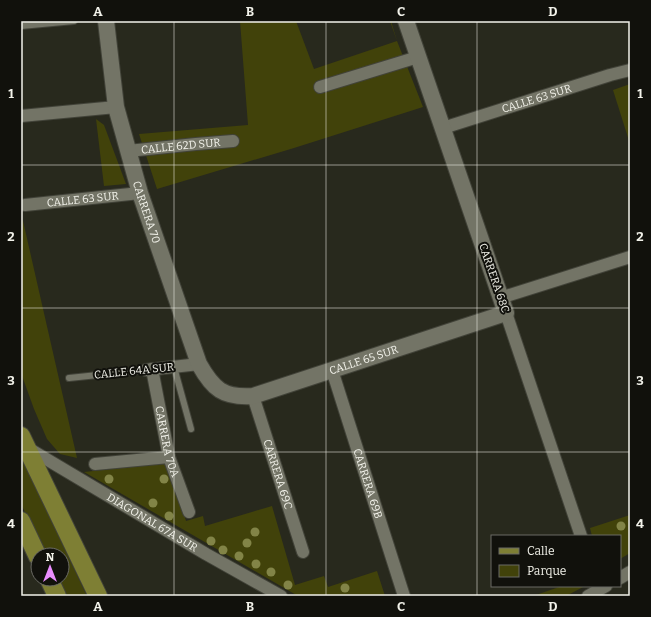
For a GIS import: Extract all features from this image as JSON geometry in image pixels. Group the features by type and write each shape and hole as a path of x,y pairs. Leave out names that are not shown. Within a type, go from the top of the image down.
{"main road":[{"path":"23,441 98,596"},
{"path":"21,521 33,547"}],"street":[{"name":"CARRERA 70","path":"106,21 116,107 140,193 199,364 207,378 221,392"},
{"name":"CARRERA 68C","path":"406,21 581,535"},
{"path":"320,87 418,57"},
{"name":"CALLE 63 SUR","path":"443,128 630,70"},
{"path":"21,116 116,107"},
{"name":"CALLE 62D SUR","path":"128,151 233,141"},
{"name":"CALLE 63 SUR","path":"25,205 140,193"},
{"path":"500,298 630,257"},
{"name":"CALLE 65 SUR","path":"221,392 241,397 253,396 506,313"},
{"name":"CALLE 64A SUR","path":"149,369 199,364"},
{"name":"CARRERA 70A","path":"149,369 169,457 189,512"},
{"name":"CARRERA 69B","path":"332,370 404,596"},
{"name":"CARRERA 69C","path":"253,396 303,552"},
{"name":"DIAGONAL 67A SUR","path":"23,441 206,554 281,596"},
{"path":"95,464 169,457"},
{"path":"621,577 630,572"},
{"path":"588,596 604,587"}],"lane":[{"path":"21,26 74,21"},
{"path":"174,366 191,429"},
{"name":"CALLE 64A SUR","path":"69,378 149,369"}],"green space":[{"path":"240,21 296,21 314,69 397,41 423,107 157,189 139,134 248,125"},
{"path":"630,84 630,144 613,90"},
{"path":"96,119 104,125 126,184 104,186"},
{"path":"21,218 23,221 77,458 60,454 47,439 21,373"},
{"path":"21,457 64,547 42,547 21,504"},
{"path":"169,463 186,521 203,516 205,526 272,506 295,585 324,576 328,587 377,571 385,596 298,596 84,472"},
{"path":"630,515 630,553 621,558 621,535 592,535 590,528"},
{"path":"70,560 87,596 66,596 62,587 70,587"},
{"path":"559,587 583,587 566,596 533,596"}]}
